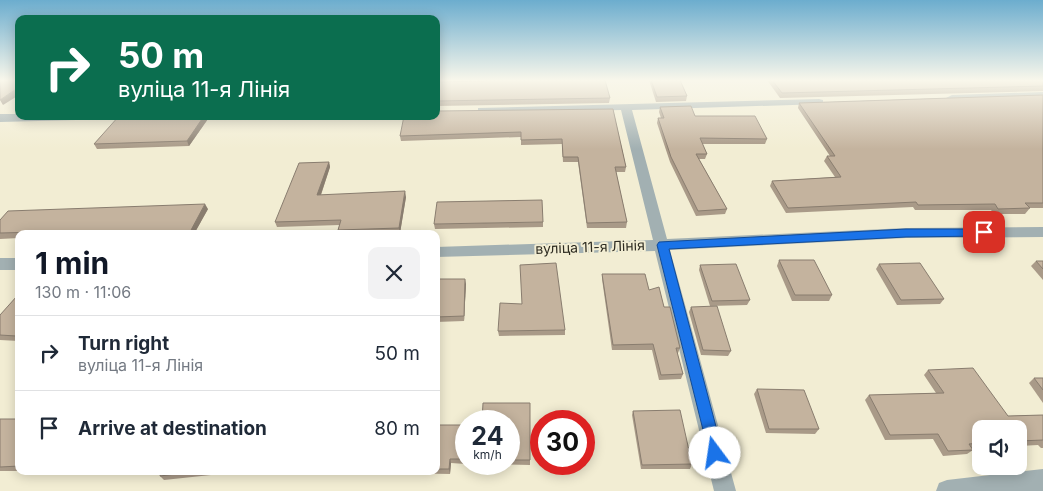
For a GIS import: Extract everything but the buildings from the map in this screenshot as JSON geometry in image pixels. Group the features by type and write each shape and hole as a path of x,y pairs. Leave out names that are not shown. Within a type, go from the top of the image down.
{"street":[{"path":"466,111 802,103"},
{"path":"626,108 663,245 725,491"},
{"path":"0,118 15,118"},
{"name":"вуліца 11-я Лінія","path":"440,252 663,245 906,233 1043,232"},
{"path":"0,264 15,264"},
{"path":"947,491 1043,480"}],"route":[{"path":"715,453 663,245 906,233 984,232"}]}
